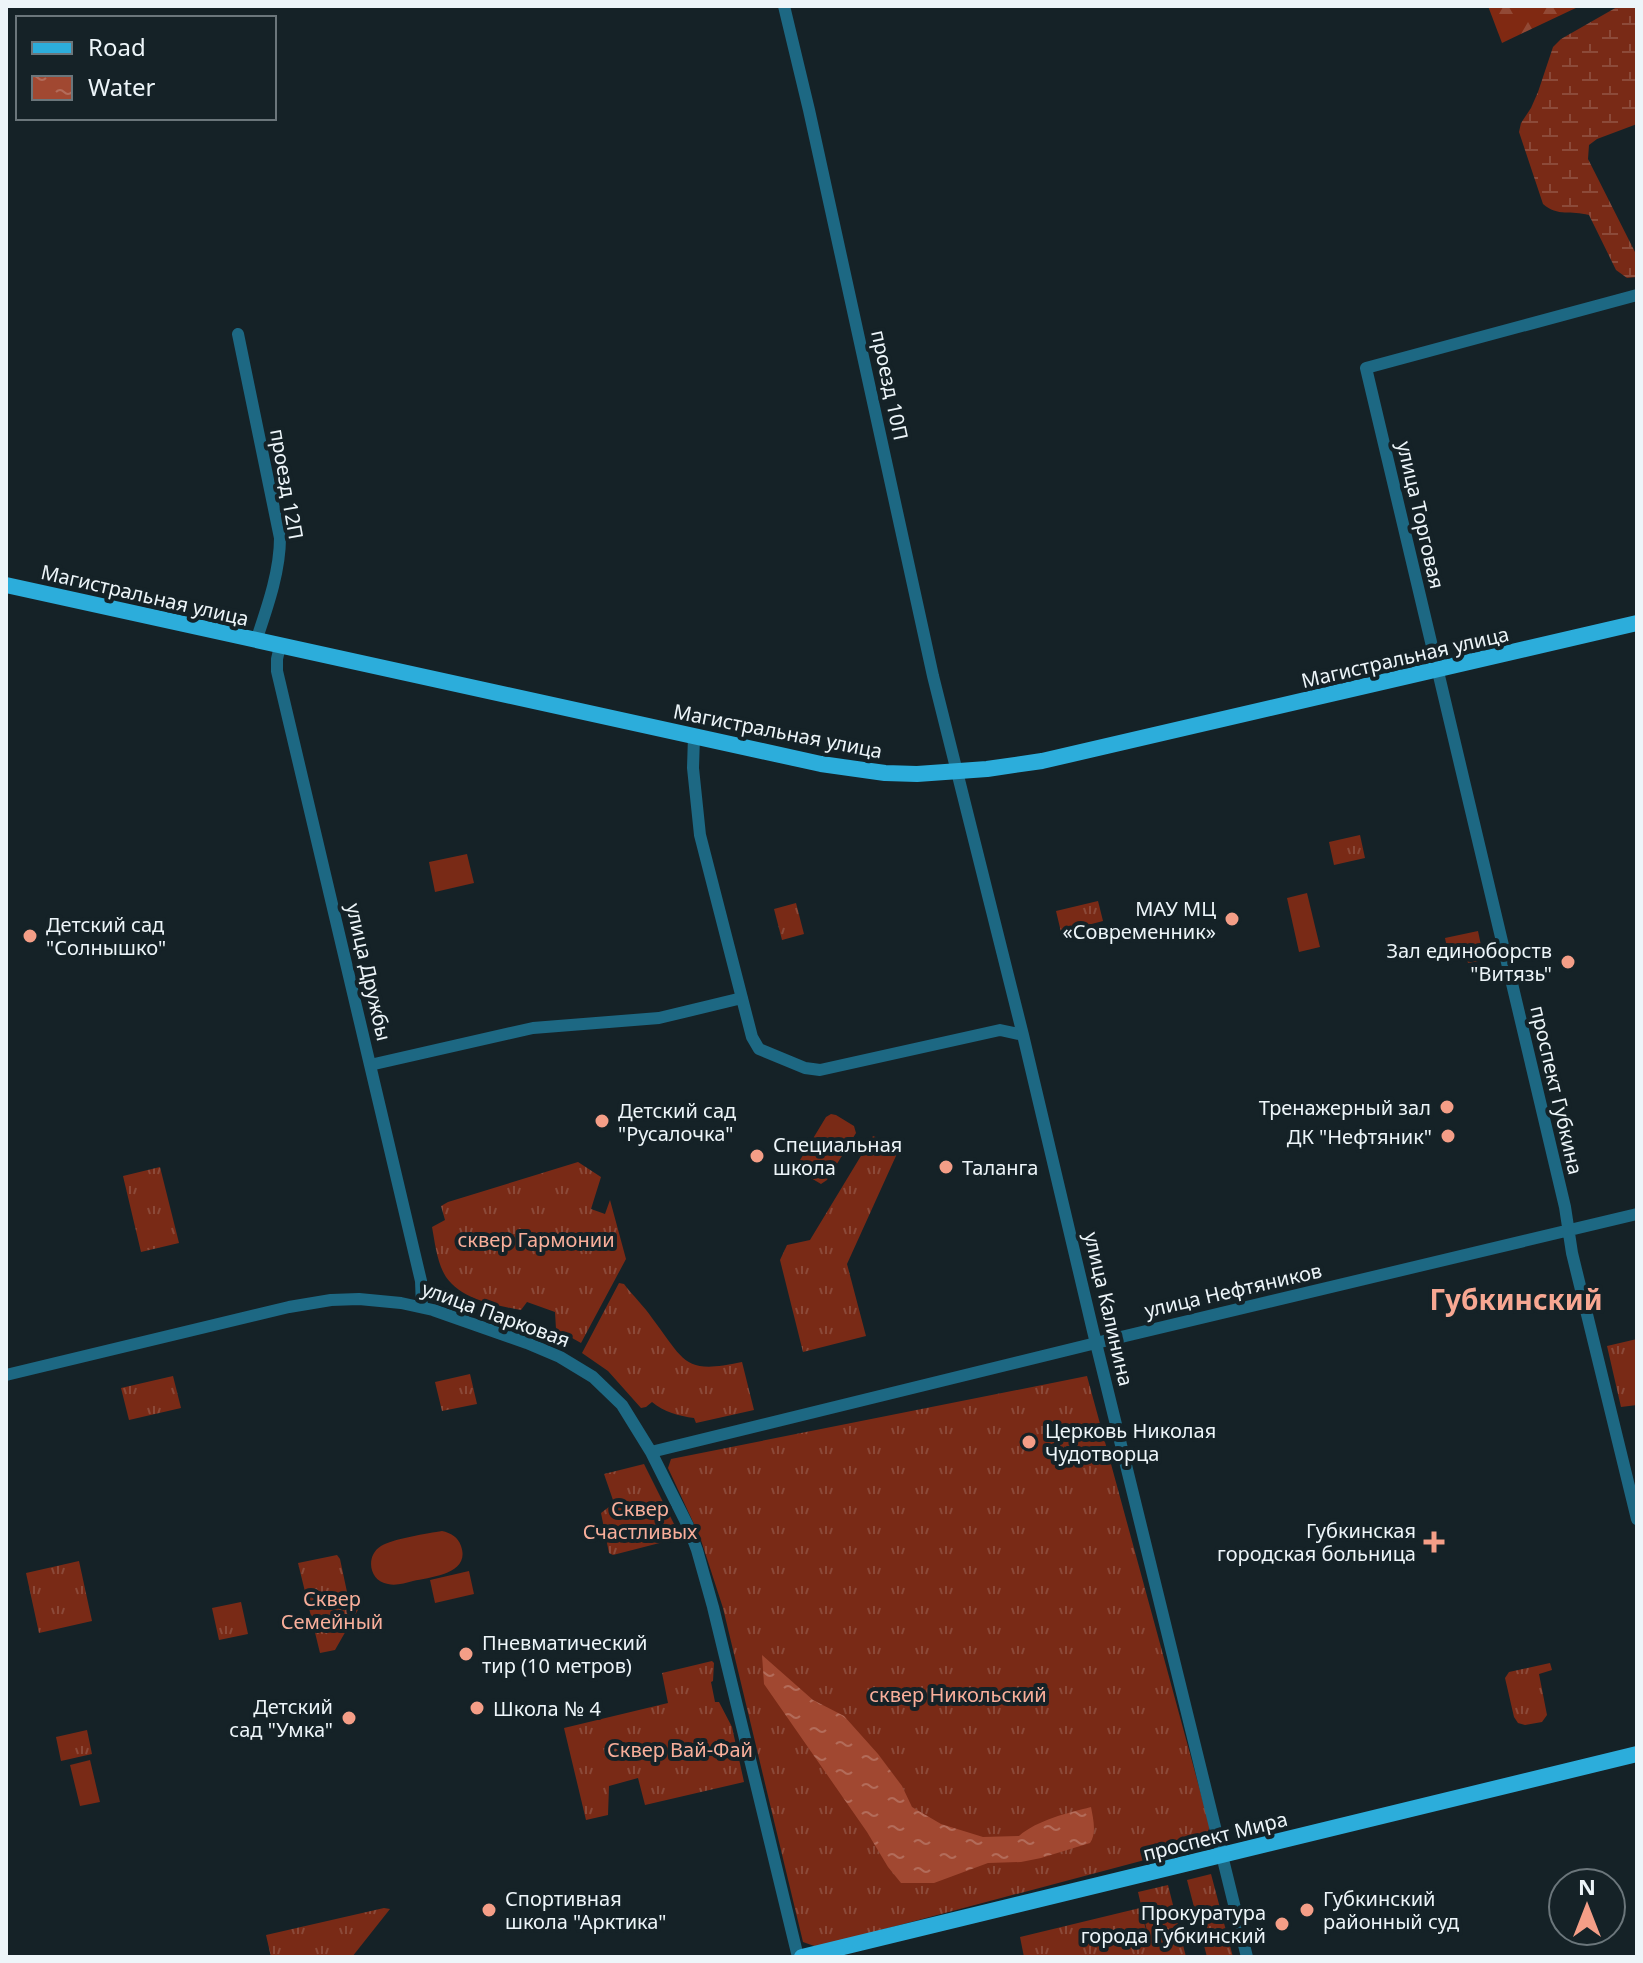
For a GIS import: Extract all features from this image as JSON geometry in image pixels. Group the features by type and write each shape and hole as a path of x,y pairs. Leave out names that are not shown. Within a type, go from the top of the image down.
{"main road":[{"name":"Магистральная улица","path":"6,585 694,736 885,773 956,772 1072,755 1637,623"},
{"name":"проспект Мира","path":"800,1957 1637,1754"}],"street":[{"name":"проезд 10П","path":"784,6 956,772"},
{"name":"улица Торговая","path":"1437,671 1366,368 1637,295"},
{"name":"проезд 12П","path":"238,334 280,538 269,597 256,641"},
{"name":"улица Дружбы","path":"280,646 277,671 421,1281 422,1307"},
{"name":"проспект Губкина","path":"1437,671 1637,1519"},
{"path":"694,736 693,768 698,825 752,1037 759,1049 812,1070 829,1069 1000,1030 1023,1035"},
{"name":"улица Калинина","path":"956,772 1247,1957"},
{"path":"370,1065 533,1028 647,1020 742,998"},
{"name":"улица Нефтяников","path":"651,1452 1637,1214"},
{"name":"улица Парковая","path":"6,1375 317,1302 359,1299 422,1307 548,1351 582,1369 614,1395 629,1415 688,1526 705,1579 800,1957"}],"green space":[{"path":"1488,6 1580,6 1502,43"},
{"path":"1636,6 1637,124 1597,139 1589,145 1588,159 1637,256 1637,277 1627,278 1616,270 1589,215 1559,212 1543,204 1519,132 1538,92 1553,47 1561,39 1617,7"},
{"path":"1360,835 1365,858 1334,865 1329,842"},
{"path":"467,854 474,883 435,892 429,862"},
{"path":"1307,893 1320,947 1299,952 1287,898"},
{"path":"1098,901 1103,921 1061,932 1056,911"},
{"path":"796,903 804,934 782,940 774,909"},
{"path":"1478,931 1484,960 1468,963 1465,953 1449,957 1445,938"},
{"path":"831,1114 854,1126 856,1133 827,1180 821,1184 799,1171 797,1165 826,1117"},
{"path":"873,1136 900,1147 847,1264 866,1336 803,1352 780,1260 787,1245 810,1240"},
{"name":"сквер Гармонии","path":"578,1162 601,1177 591,1209 605,1214 610,1200 626,1259 581,1343 556,1329 555,1312 527,1302 521,1310 501,1306 470,1296 453,1285 443,1271 432,1227 445,1220 441,1206 448,1202"},
{"path":"160,1167 179,1243 141,1252 123,1176"},
{"path":"619,1283 624,1284 687,1361 708,1367 742,1362 754,1410 696,1423 694,1418 672,1413 652,1402 641,1408 608,1371 582,1353"},
{"path":"1637,1339 1637,1405 1621,1407 1607,1346"},
{"path":"470,1374 477,1404 442,1411 435,1382"},
{"path":"173,1376 181,1408 129,1420 121,1388"},
{"name":"сквер Никольский","path":"1087,1376 1210,1827 1201,1845 817,1947 803,1942 723,1608 700,1537 668,1468 671,1459"},
{"name":"Сквер Счастливых","path":"644,1464 680,1536 613,1555 609,1553 601,1513 614,1503 604,1474"},
{"path":"442,1531 454,1536 461,1546 463,1555 455,1568 439,1576 394,1585 382,1582 373,1573 371,1562 381,1546"},
{"name":"Сквер Семейный","path":"337,1555 347,1592 356,1594 359,1608 335,1650 320,1653 298,1563"},
{"path":"79,1561 92,1621 39,1633 26,1573"},
{"path":"469,1571 474,1594 435,1603 430,1580"},
{"path":"241,1602 248,1634 219,1640 212,1608"},
{"name":"Сквер Вай-Фай","path":"712,1661 711,1682 715,1702 719,1702 732,1727 744,1782 645,1805 638,1778 609,1786 608,1815 586,1820 564,1728 668,1703 662,1673"},
{"path":"1550,1663 1552,1670 1539,1674 1547,1715 1542,1722 1518,1723 1505,1678 1509,1672"},
{"path":"87,1730 92,1754 61,1761 56,1737"},
{"path":"90,1760 100,1802 80,1806 70,1765"},
{"path":"1211,1874 1233,1957 1207,1957 1187,1880"},
{"path":"1168,1885 1186,1957 1024,1957 1020,1937 1140,1908 1150,1944 1138,1892"},
{"path":"390,1909 352,1957 271,1957 266,1935"}],"water":[{"path":"762,1655 813,1700 844,1716 902,1786 912,1807 941,1824 983,1837 1019,1836 1044,1821 1091,1807 1094,1830 1090,1843 1021,1862 988,1863 934,1883 901,1883 764,1684"}],"place":[{"name":"МАУ МЦ «Современник»","path":"1232,919"},
{"name":"Детский сад \"Солнышко\"","path":"30,936"},
{"name":"Зал единоборств \"Витязь\"","path":"1568,962"},
{"name":"Тренажерный зал","path":"1447,1107"},
{"name":"Детский сад \"Русалочка\"","path":"602,1121"},
{"name":"ДК \"Нефтяник\"","path":"1448,1136"},
{"name":"Специальная школа","path":"757,1156"},
{"name":"Таланга","path":"946,1167"},
{"name":"Церковь Николая Чудотворца","path":"1029,1442"},
{"name":"Губкинская городская больница","path":"1434,1542"},
{"name":"Пневматический тир (10 метров)","path":"466,1654"},
{"name":"Школа № 4","path":"477,1708"},
{"name":"Детский сад \"Умка\"","path":"349,1718"},
{"name":"Спортивная школа \"Арктика\"","path":"489,1910"},
{"name":"Губкинский районный суд","path":"1307,1910"},
{"name":"Прокуратура города Губкинский","path":"1282,1924"}],"district":[{"name":"Губкинский","path":"1516,1299"}]}
